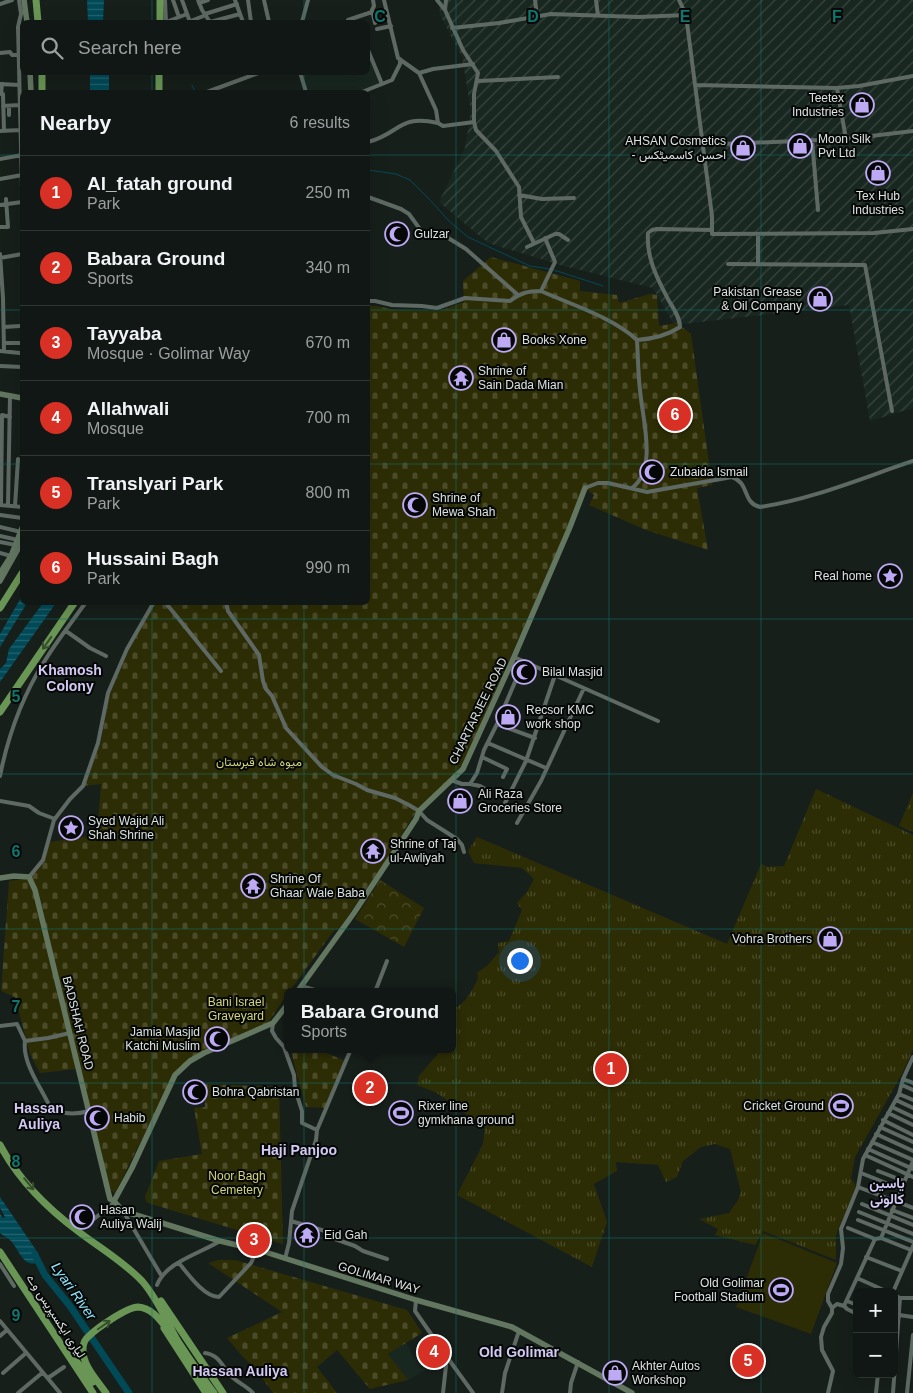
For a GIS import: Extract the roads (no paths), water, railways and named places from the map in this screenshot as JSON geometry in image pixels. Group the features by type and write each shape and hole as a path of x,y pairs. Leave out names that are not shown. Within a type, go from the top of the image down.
{"highway":[{"path":"36,0 38,20"},
{"path":"160,0 160,20"},
{"path":"42,75 42,90"},
{"path":"159,75 159,90"},
{"path":"0,608 20,576"},
{"path":"0,712 73,605"},
{"path":"0,1145 5,1155 31,1188 53,1210 124,1265 142,1282 214,1393"},
{"name":"لیاری ایکسپریس وے","path":"0,1252 92,1393"},
{"path":"142,1282 151,1287 223,1393"},
{"path":"82,1367 80,1348 83,1341 131,1308 144,1308 156,1315 180,1343"},
{"path":"156,1315 206,1393"},
{"path":"88,1336 83,1349 85,1362 106,1393"},
{"path":"58,1340 82,1367 101,1393"}],"main road":[{"path":"24,0 27,20"},
{"path":"30,75 31,90"},
{"path":"0,394 20,398"},
{"name":"CHARTARJEE ROAD","path":"301,986 354,913 416,819 419,811 463,769 514,657 585,488"},
{"path":"0,573 3,564 11,556 19,542"},
{"path":"0,581 19,542"},
{"path":"0,878 14,876 29,877"},
{"name":"BADSHAH ROAD","path":"29,877 35,890 110,1199 115,1201"},
{"path":"123,1211 115,1201 169,1088 180,1070 190,1061 204,1053 273,1023 284,1009"},
{"name":"GOLIMAR WAY","path":"123,1211 220,1242 257,1250 416,1300 512,1327 632,1393"}],"street":[{"path":"0,4 12,0"},
{"path":"3,106 20,105 18,27 21,14 19,0"},
{"path":"165,0 166,20"},
{"path":"173,0 178,17"},
{"path":"182,0 188,20"},
{"path":"208,0 199,1 209,20"},
{"path":"248,0 251,20"},
{"path":"264,0 269,20"},
{"path":"303,20 308,0"},
{"path":"373,0 372,12 375,23"},
{"path":"384,0 398,58 419,72 436,110 438,123"},
{"path":"437,0 445,10 463,50 478,73 474,94 474,122 476,130 496,151 519,187 522,217 534,243"},
{"path":"445,10 446,0"},
{"path":"535,0 538,16"},
{"path":"596,0 598,16"},
{"path":"679,0 686,16 696,85 713,235 874,233 913,229"},
{"path":"193,20 236,2 242,20"},
{"path":"21,14 25,11 25,8"},
{"path":"348,20 372,12"},
{"path":"171,20 187,14"},
{"path":"222,20 240,14"},
{"path":"452,28 499,23 538,16 580,14 598,16 686,16"},
{"path":"377,29 391,26"},
{"path":"0,53 10,52 12,55 19,55"},
{"path":"370,55 382,84"},
{"path":"367,90 392,80 400,64 400,59"},
{"path":"419,72 473,64"},
{"path":"213,90 254,75"},
{"path":"301,75 305,90"},
{"path":"696,85 837,88 913,76"},
{"path":"478,81 558,77"},
{"path":"19,85 1,84 1,94 3,106 2,131 20,130"},
{"path":"837,88 846,139"},
{"path":"8,106 9,115"},
{"path":"370,141 388,134 407,121 417,120 438,123 443,126 474,122"},
{"path":"703,142 722,144 846,139 913,131"},
{"path":"812,140 818,210"},
{"path":"0,159 20,155"},
{"path":"0,179 20,175"},
{"path":"519,195 542,199 574,198"},
{"path":"370,198 401,209 409,214 422,232 445,236 466,249 518,294"},
{"path":"0,227 8,227 6,202"},
{"path":"0,205 6,202 20,202"},
{"path":"637,340 645,340 665,334 680,327 678,318 662,288 650,259 648,233 657,229 712,230"},
{"path":"526,247 558,234 568,240"},
{"path":"758,234 758,264"},
{"path":"541,291 555,262 545,238"},
{"path":"20,254 0,257 4,328 2,351 20,353"},
{"path":"728,264 865,265 892,411"},
{"path":"370,301 392,306 437,308 465,298 510,301 518,294 541,291 604,318 631,334 637,340 640,390 647,449 645,470 640,483 632,488"},
{"path":"4,328 20,326"},
{"path":"10,336 10,342"},
{"path":"4,343 20,343 17,336"},
{"path":"0,366 20,368"},
{"path":"8,506 10,396"},
{"path":"10,417 2,415 0,505 20,506"},
{"path":"15,506 18,459"},
{"path":"585,488 608,483 647,492 732,477 743,483 750,501 760,507 854,483 913,461"},
{"path":"1,465 9,465"},
{"path":"0,515 20,518"},
{"path":"0,527 20,530"},
{"path":"0,536 19,542"},
{"path":"0,542 19,542"},
{"path":"0,553 11,556"},
{"path":"0,776 18,712 43,662 84,605"},
{"path":"29,877 43,860 55,819 70,799 84,786 98,743 108,693 127,649 152,605"},
{"path":"168,605 221,672"},
{"path":"227,605 228,611 259,655 263,681 286,728 322,767 367,790 394,798 419,811 427,820 457,839 462,845 464,852"},
{"path":"66,631 90,648 106,656"},
{"path":"514,657 658,721"},
{"path":"470,784 477,773 488,742 524,661"},
{"path":"503,806 527,760 555,675"},
{"path":"517,823 546,768 584,688"},
{"path":"497,724 535,738"},
{"path":"488,742 546,768"},
{"path":"482,757 507,769 503,777"},
{"path":"451,780 462,784 480,786 487,790"},
{"path":"0,801 29,806 55,819"},
{"path":"377,988 387,961"},
{"path":"301,986 307,988"},
{"path":"273,1023 272,1031 284,1046"},
{"path":"0,1026 17,1024 25,1041 24,1050 29,1064 49,1105 54,1109 74,1114 89,1111"},
{"path":"25,1041 70,1033"},
{"path":"286,1053 302,1111 302,1123 317,1130"},
{"path":"285,1259 296,1196 316,1140 317,1130 349,1053"},
{"path":"828,1393 833,1371 822,1350 821,1338 824,1327 832,1313 828,1294 841,1264 843,1248 841,1229 858,1187 865,1155 899,1094 903,1079 911,1066 913,1058"},
{"path":"907,1071 913,1074"},
{"path":"903,1079 913,1083"},
{"path":"902,1085 913,1090"},
{"path":"899,1094 913,1100"},
{"path":"896,1100 913,1108"},
{"path":"892,1107 913,1117"},
{"path":"888,1113 913,1124"},
{"path":"883,1120 913,1135"},
{"path":"880,1127 913,1142"},
{"path":"876,1134 913,1151"},
{"path":"872,1142 913,1160 912,1168 907,1174 881,1238"},
{"path":"868,1148 912,1168"},
{"path":"865,1155 913,1177"},
{"path":"878,1171 904,1181"},
{"path":"861,1173 901,1189"},
{"path":"858,1187 913,1208"},
{"path":"84,1227 115,1201"},
{"path":"862,1204 913,1225"},
{"path":"892,1210 913,1218"},
{"path":"123,1211 161,1276"},
{"path":"859,1212 913,1234"},
{"path":"858,1220 913,1242"},
{"path":"291,1221 324,1231 335,1239 388,1259"},
{"path":"848,1228 875,1239 881,1238 912,1248 896,1288"},
{"path":"844,1306 875,1239"},
{"path":"157,1286 161,1276 179,1263 220,1242"},
{"path":"179,1263 192,1280 213,1297 219,1297 251,1263 257,1250"},
{"path":"866,1257 902,1271"},
{"path":"0,1264 14,1286"},
{"path":"857,1278 879,1288"},
{"path":"893,1393 900,1298 913,1298"},
{"path":"416,1300 415,1311 473,1393"},
{"path":"847,1301 853,1303"},
{"path":"832,1308 837,1304 844,1306 853,1312"},
{"path":"899,1315 913,1317"},
{"path":"0,1321 60,1393"},
{"path":"0,1336 7,1330"},
{"path":"502,1393 504,1373 518,1331"},
{"path":"907,1393 913,1335"},
{"path":"3,1372 26,1353"},
{"path":"205,1353 215,1356 232,1377 253,1393"},
{"path":"443,1393 447,1357"},
{"path":"570,1393 570,1383 578,1362"},
{"path":"48,1378 64,1367"},
{"path":"18,1393 42,1373"},
{"path":"876,1393 878,1378"}],"water":[{"path":"87,0 104,0 103,20 88,20"},
{"path":"90,75 109,75 109,90 90,90"},
{"path":"20,599 20,605 26,605 0,647 0,634"},
{"path":"42,605 55,605 0,682 0,669 6,663 9,649"},
{"path":"0,1197 38,1253 40,1260 38,1263 33,1264 25,1260 10,1240 0,1233 0,1214 3,1218 5,1217 0,1208"}],"waterway":[{"path":"192,85 194,90"},
{"path":"370,170 396,174 410,180 449,221 468,237 530,266 550,269"},
{"path":"554,270 603,286"},
{"name":"Lyari River","path":"35,1255 45,1275 70,1306 129,1393"}],"place":[{"name":"Teetex Industries","path":"862,105"},
{"name":"Moon Silk Pvt Ltd","path":"800,146"},
{"name":"AHSAN Cosmetics - احسن کاسمیٹکس","path":"743,148"},
{"name":"Tex Hub Industries","path":"878,173"},
{"name":"Gulzar","path":"397,234"},
{"name":"Pakistan Grease & Oil Company","path":"820,299"},
{"name":"Books Xone","path":"504,340"},
{"name":"Shrine of Sain Dada Mian","path":"461,378"},
{"name":"Hussaini Bagh","path":"675,415"},
{"name":"Zubaida Ismail","path":"652,472"},
{"name":"Shrine of Mewa Shah","path":"415,505"},
{"name":"Real home","path":"890,576"},
{"name":"Bilal Masjid","path":"524,672"},
{"name":"Recsor KMC work shop","path":"508,717"},
{"name":"Ali Raza Groceries Store","path":"460,801"},
{"name":"Syed Wajid Ali Shah Shrine","path":"71,828"},
{"name":"Shrine of Taj ul-Awliyah","path":"373,851"},
{"name":"Shrine Of Ghaar Wale Baba","path":"253,886"},
{"name":"Vohra Brothers","path":"830,939"},
{"name":"Jamia Masjid Katchi Muslim","path":"217,1039"},
{"name":"Al_fatah ground","path":"611,1069"},
{"name":"Babara Ground","path":"370,1088"},
{"name":"Bohra Qabristan","path":"195,1092"},
{"name":"Cricket Ground","path":"841,1106"},
{"name":"Rixer line gymkhana ground","path":"401,1113"},
{"name":"Habib","path":"97,1118"},
{"name":"Hasan Auliya Walij","path":"82,1217"},
{"name":"Eid Gah","path":"307,1235"},
{"name":"Tayyaba","path":"254,1240"},
{"name":"Old Golimar Football Stadium","path":"781,1290"},
{"name":"Allahwali","path":"434,1352"},
{"name":"Translyari Park","path":"748,1361"},
{"name":"Akhter Autos Workshop","path":"615,1373"}],"district":[{"name":"Khamosh Colony","path":"70,678"},
{"name":"Hassan Auliya","path":"39,1116"},
{"name":"Haji Panjoo","path":"299,1150"},
{"name":"یاسین کالونی","path":"887,1192"},
{"name":"Old Golimar","path":"519,1352"},
{"name":"Hassan Auliya","path":"240,1371"}],"park label":[{"name":"میوہ شاہ قبرستان","path":"259,762"},
{"name":"Bani Israel Graveyard","path":"236,1009"},
{"name":"Noor Bagh Cemetery","path":"237,1183"}]}
